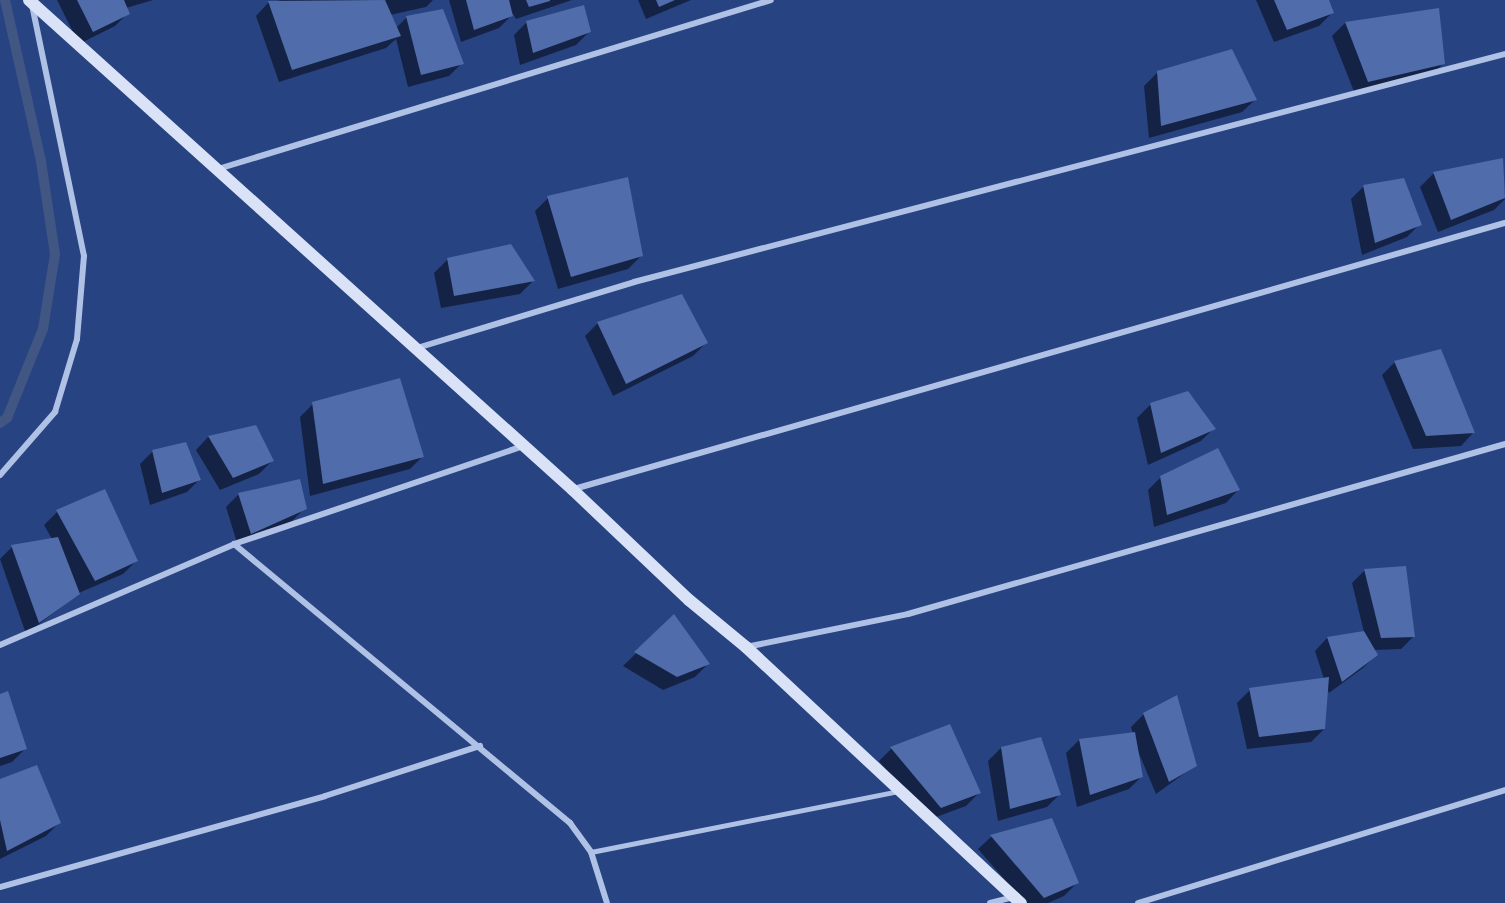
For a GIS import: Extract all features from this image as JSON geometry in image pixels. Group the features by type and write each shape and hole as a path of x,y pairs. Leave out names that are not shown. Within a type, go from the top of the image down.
{"main road":[{"path":"30,1 573,490 689,600 746,647 1017,900"}],"street":[{"path":"218,169 771,0"},
{"path":"0,475 55,411 77,339 84,256 30,1"},
{"path":"414,349 634,282 1505,54"},
{"path":"573,490 1505,223"},
{"path":"746,647 908,614 1505,444"},
{"path":"0,645 234,544 523,446"},
{"path":"234,544 570,823 591,852 607,903"},
{"path":"0,887 325,796 480,746"},
{"path":"1138,903 1505,790"},
{"path":"990,903 1017,900"}],"lane":[{"path":"591,852 900,790"}],"building":[{"path":"77,0 124,0 130,14 93,32"},
{"path":"385,0 401,36 292,70 268,1"},
{"path":"466,0 509,0 513,16 474,30"},
{"path":"526,0 550,0 550,1 529,7"},
{"path":"656,0 675,0 659,7"},
{"path":"1274,0 1329,0 1334,13 1287,30"},
{"path":"584,5 591,32 533,53 526,21"},
{"path":"1439,8 1445,64 1368,82 1345,22"},
{"path":"443,9 464,64 421,75 406,16"},
{"path":"1232,49 1257,100 1161,126 1157,71"},
{"path":"1503,158 1505,198 1451,220 1433,172"},
{"path":"628,177 643,256 571,277 547,196"},
{"path":"1404,178 1422,225 1375,243 1363,185"},
{"path":"511,244 535,281 454,296 447,258"},
{"path":"682,294 708,343 626,384 597,322"},
{"path":"1441,349 1475,433 1426,436 1394,361"},
{"path":"400,378 424,457 323,484 312,402"},
{"path":"1188,391 1216,429 1161,453 1150,403"},
{"path":"256,425 274,461 233,478 208,436"},
{"path":"186,442 201,480 162,493 152,450"},
{"path":"1218,448 1240,490 1167,515 1160,476"},
{"path":"300,479 307,509 251,534 238,493"},
{"path":"105,489 138,561 95,581 56,510"},
{"path":"58,537 80,594 39,623 11,545"},
{"path":"1406,566 1415,637 1381,638 1364,569"},
{"path":"674,614 710,664 677,677 634,652"},
{"path":"1364,631 1378,655 1342,682 1327,637"},
{"path":"1329,677 1325,729 1259,737 1249,688"},
{"path":"8,691 27,749 0,758 0,694"},
{"path":"1177,695 1197,766 1169,782 1143,713"},
{"path":"950,724 981,793 941,808 890,747"},
{"path":"1135,732 1143,777 1090,795 1079,739"},
{"path":"1041,737 1061,795 1010,809 1001,747"},
{"path":"37,765 61,823 7,851 0,820 0,779"},
{"path":"1052,818 1079,883 1044,898 990,835"}],"waterway":[{"path":"0,423 7,418 43,329 55,254 41,161 5,0"}]}
